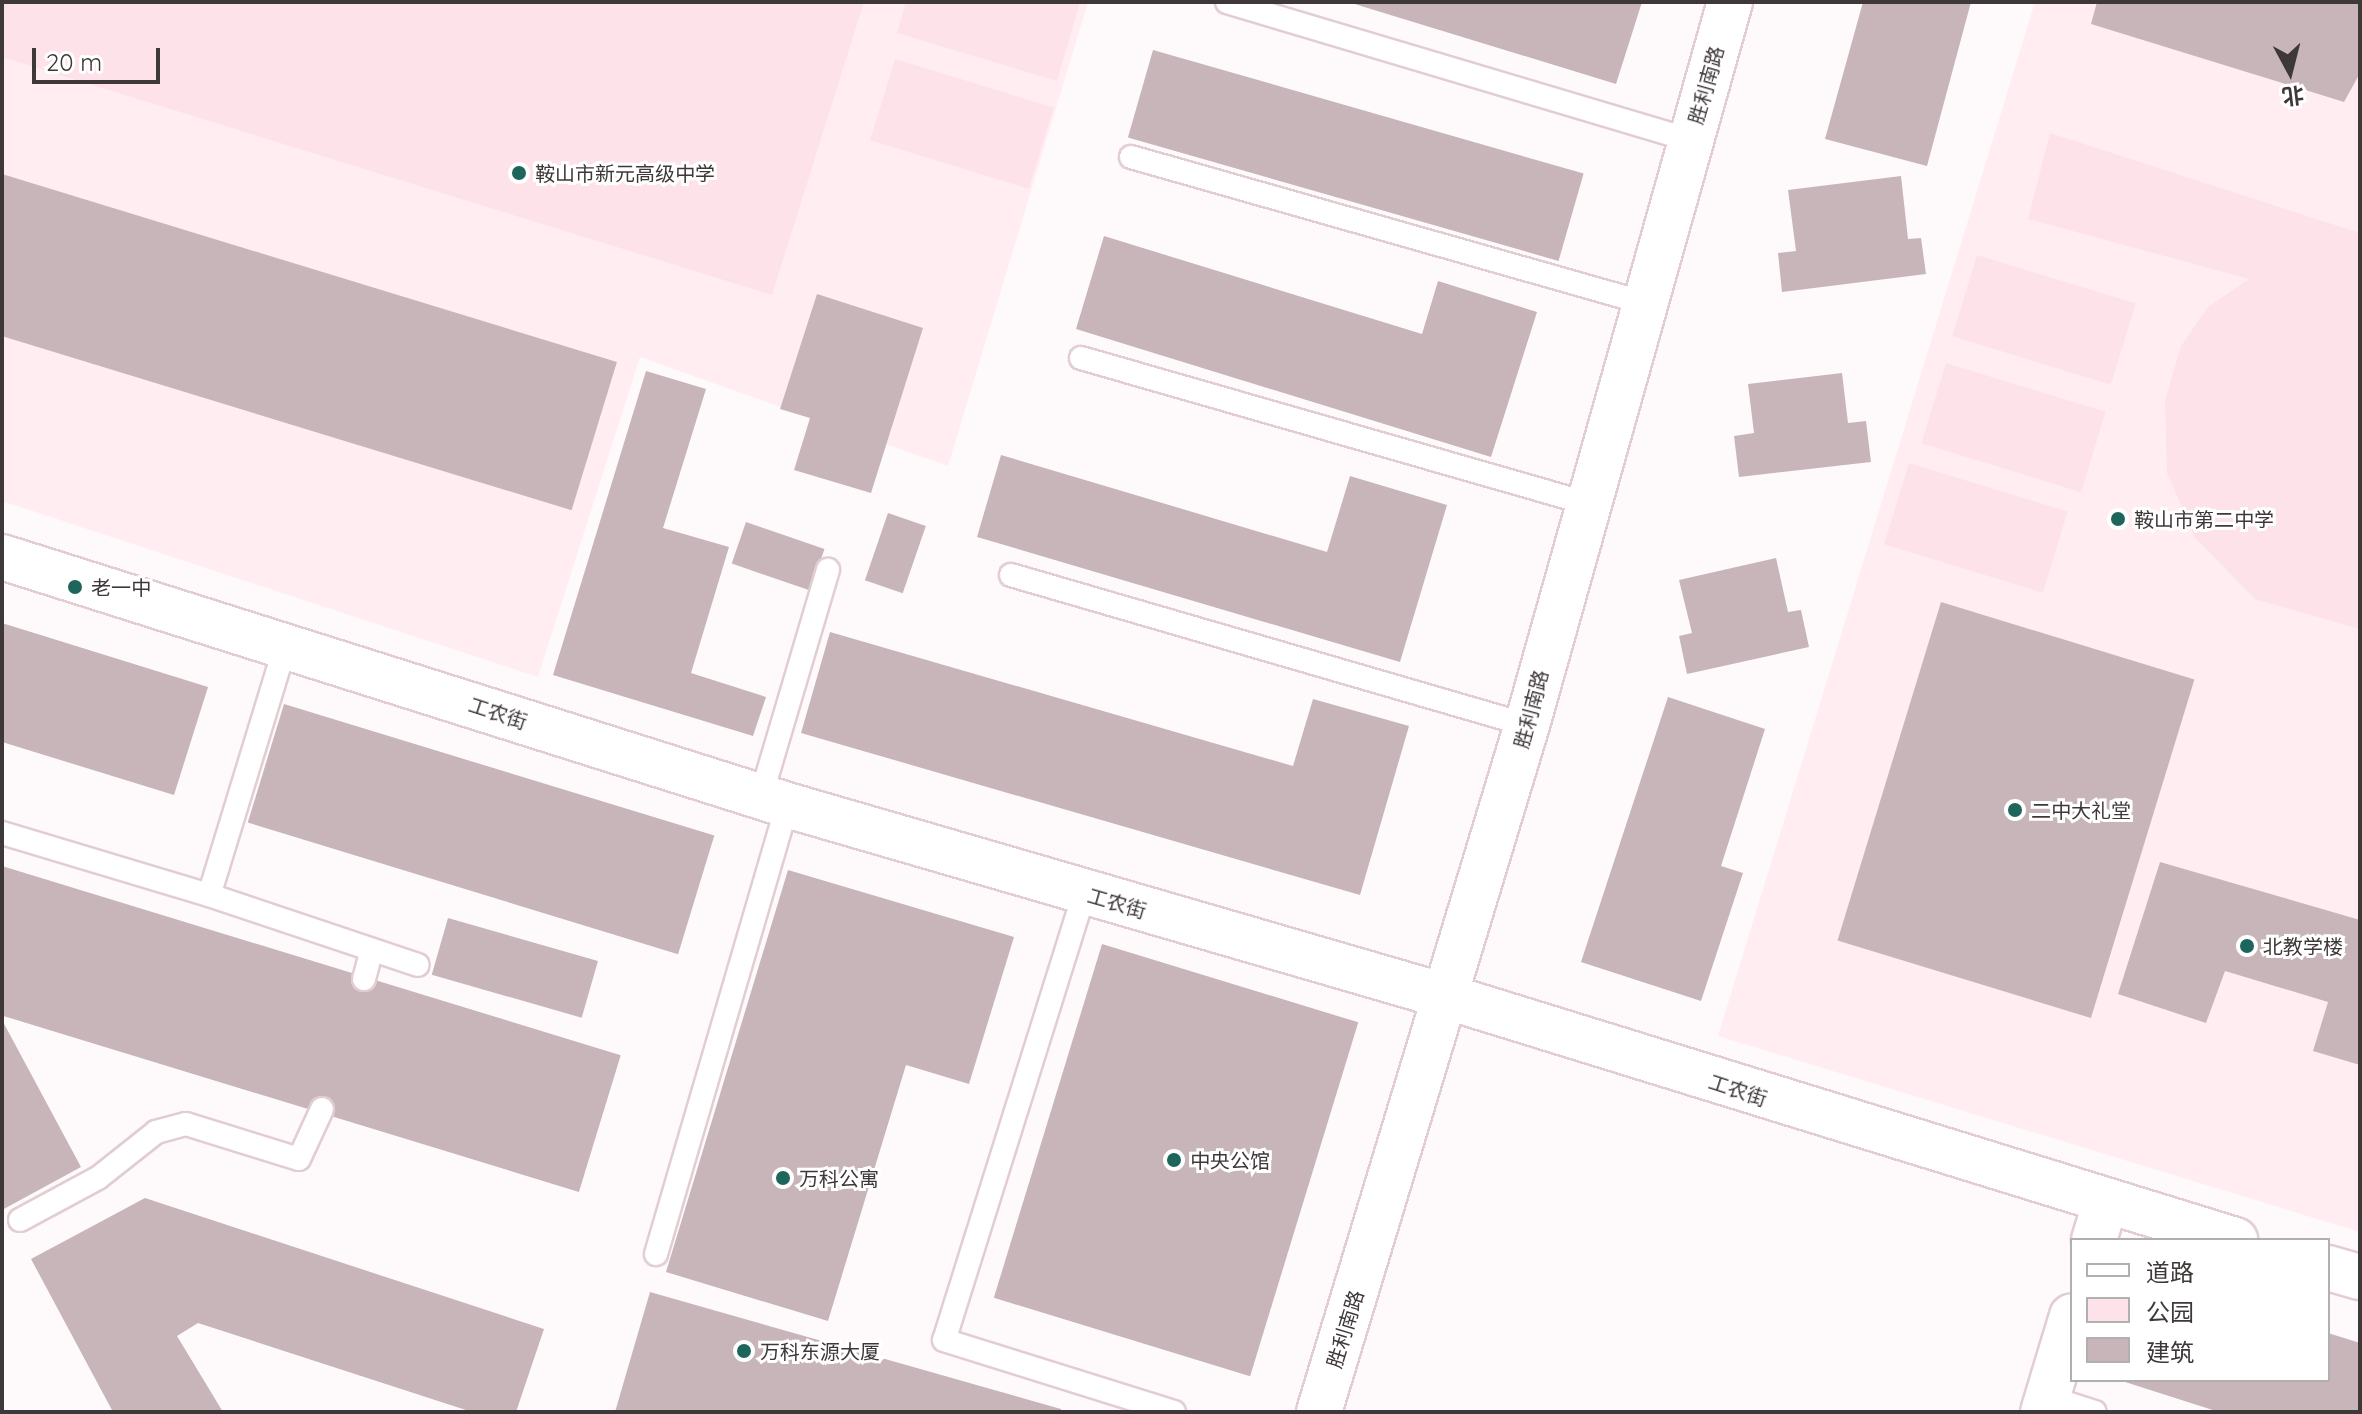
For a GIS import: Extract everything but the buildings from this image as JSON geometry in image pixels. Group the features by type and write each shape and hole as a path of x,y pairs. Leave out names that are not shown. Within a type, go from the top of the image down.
{"street":[{"name":"胜利南路","path":"1319,1412 1448,997 1527,725 1586,503 1690,140 1725,3"},
{"name":"工农街","path":"2,557 774,801 1084,894 1448,997 2100,1221 2221,1238"},
{"path":"2330,1269 2360,1277"},
{"path":"2046,1404 2070,1323"}],"lane":[{"path":"1227,2 1690,140"},
{"path":"1131,157 1645,303"},
{"path":"1081,358 1586,503"},
{"path":"656,1254 774,801 828,570"},
{"path":"1011,575 1527,725"},
{"path":"209,895 285,647"},
{"path":"2,833 209,895 418,965"},
{"path":"1084,894 944,1340 1174,1412"},
{"path":"364,979 372,950"},
{"path":"20,1220 98,1178 156,1132 186,1124 299,1159 322,1109"},
{"path":"2046,1404 2095,1412"}],"shaded area":[{"name":"鞍山市新元高级中学","path":"2,2 1088,2 948,466 640,357 538,677 2,501"},
{"name":"鞍山市第二中学","path":"2035,2 2360,2 2360,1232 1718,1036"}],"green space":[{"path":"2,2 864,2 772,295 2,57"},
{"path":"906,2 1080,2 1057,81 897,33"},
{"path":"895,59 1054,108 1029,189 870,140"},
{"path":"2050,133 2360,233 2360,629 2255,599 2195,538 2167,473 2165,401 2181,346 2208,307 2249,279 2028,219"},
{"path":"1977,255 2136,304 2111,385 1952,336"},
{"path":"1946,363 2106,412 2081,492 1921,443"},
{"path":"1909,463 2068,512 2043,593 1884,544"}],"place":[{"name":"鞍山市新元高级中学","path":"519,173"},
{"name":"鞍山市第二中学","path":"2118,519"},
{"name":"老一中","path":"75,587"},
{"name":"二中大礼堂","path":"2015,810"},
{"name":"北教学楼","path":"2247,946"},
{"name":"中央公馆","path":"1174,1160"},
{"name":"万科公寓","path":"783,1178"},
{"name":"万科东源大厦","path":"744,1351"}]}
